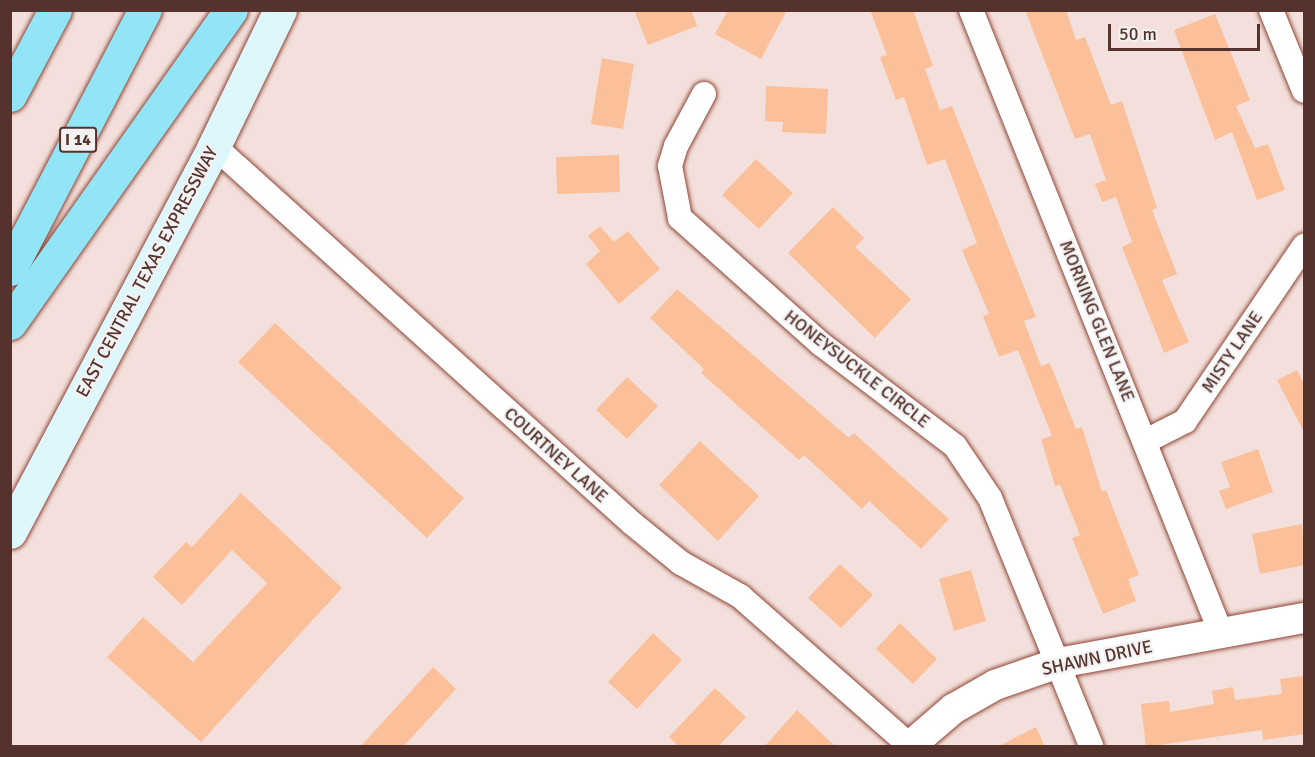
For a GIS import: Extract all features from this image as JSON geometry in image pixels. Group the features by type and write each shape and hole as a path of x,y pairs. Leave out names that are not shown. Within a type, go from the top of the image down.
{"highway":[{"path":"10,95 55,10"},
{"name":"I 14","path":"10,269 145,10"},
{"path":"10,323 231,10"}],"main road":[{"name":"EAST CENTRAL TEXAS EXPRESSWAY","path":"10,532 214,146 280,10"}],"street":[{"name":"MORNING GLEN LANE","path":"971,10 1146,441 1221,633"},
{"path":"1271,10 1305,91"},
{"name":"HONEYSUCKLE CIRCLE","path":"704,94 675,146 670,166 680,218 821,344 955,446 990,498 1091,747"},
{"name":"COURTNEY LANE","path":"214,146 633,524 681,563 740,596 910,746"},
{"name":"MISTY LANE","path":"1146,441 1185,421 1305,246"},
{"name":"SHAWN DRIVE","path":"910,746 974,697 1058,663 1305,618"}],"building":[{"path":"634,10 691,10 697,26 648,45"},
{"path":"728,10 787,10 761,59 715,34"},
{"path":"870,10 913,10 933,66 925,69 940,110 952,106 1036,317 1024,321 1041,366 1050,363 1076,429 1082,427 1102,492 1106,490 1139,575 1128,579 1136,601 1103,614 1072,538 1080,535 1060,485 1055,486 1041,439 1052,436 1018,350 999,357 983,316 989,314 962,250 977,243 945,159 927,165 904,97 896,100 880,57 887,55"},
{"path":"1025,10 1066,10 1076,40 1085,37 1111,105 1122,101 1157,208 1152,210 1177,274 1162,280 1189,342 1164,353 1122,247 1132,242 1116,197 1102,202 1095,184 1106,180 1090,134 1075,139"},
{"path":"1215,14 1250,100 1236,106 1255,148 1268,144 1285,190 1257,200 1232,132 1215,140 1174,30"},
{"path":"602,58 634,64 623,129 591,124"},
{"path":"766,86 828,89 826,134 782,132 783,122 765,121"},
{"path":"619,155 620,192 557,194 556,157"},
{"path":"756,159 793,193 759,229 722,195"},
{"path":"833,207 864,238 855,247 911,299 875,338 788,253"},
{"path":"600,226 614,242 628,231 660,269 619,304 586,264 600,251 588,236"},
{"path":"677,289 849,438 854,433 949,519 921,549 869,501 862,509 804,455 799,460 701,373 704,369 650,318"},
{"path":"275,323 464,498 427,538 238,362"},
{"path":"1297,370 1305,386 1305,434 1277,380"},
{"path":"627,377 658,406 627,439 596,410"},
{"path":"700,441 759,496 718,541 659,485"},
{"path":"1258,449 1273,492 1226,509 1219,491 1230,487 1221,462"},
{"path":"241,493 342,588 201,742 107,657 143,617 193,662 267,583 232,550 182,605 153,577 186,542 192,547"},
{"path":"1302,524 1305,565 1260,574 1252,534"},
{"path":"840,564 873,595 841,628 808,598"},
{"path":"971,570 986,621 954,631 939,579"},
{"path":"900,623 937,659 913,684 876,649"},
{"path":"653,633 682,660 637,709 608,682"},
{"path":"433,667 456,689 403,747 360,747"},
{"path":"1303,676 1305,734 1263,740 1262,730 1146,747 1141,704 1169,701 1170,712 1214,704 1212,691 1233,687 1235,700 1282,694 1280,679"},
{"path":"715,688 746,717 718,747 679,747 669,737"},
{"path":"797,710 836,747 764,747"},
{"path":"1036,727 1045,747 997,747"}]}
